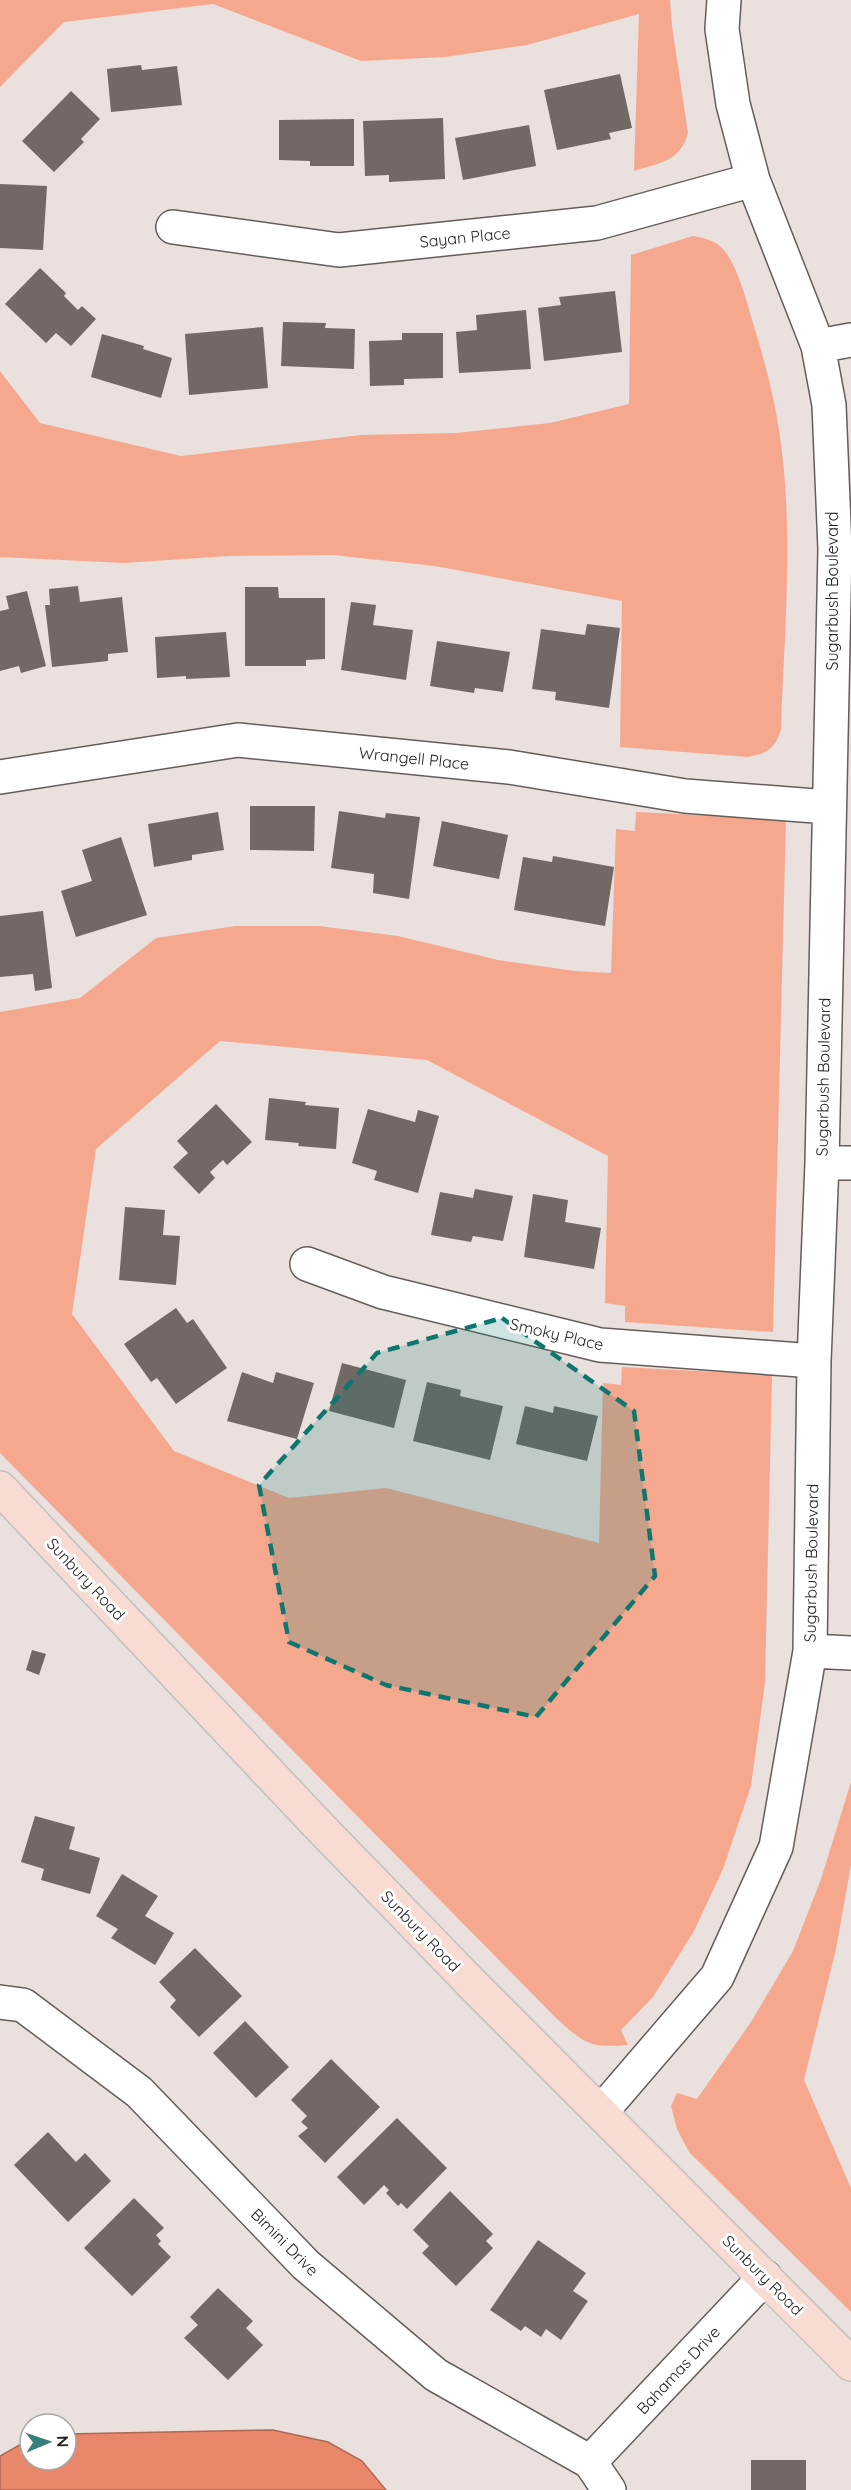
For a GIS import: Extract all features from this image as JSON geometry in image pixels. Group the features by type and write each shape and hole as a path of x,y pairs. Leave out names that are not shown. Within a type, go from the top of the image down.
{"main road":[{"name":"Sunbury Road","path":"0,1488 317,1824 475,1987 851,2364"}],"street":[{"name":"Sugarbush Boulevard","path":"601,2112 717,1977 776,1847 810,1652 814,1361 836,1163 828,807 835,549 829,405 818,346 753,180 733,104 722,28 724,0"},
{"name":"Sayan Place","path":"173,227 339,250 597,223 753,180"},
{"path":"818,346 851,340"},
{"name":"Wrangell Place","path":"0,777 238,740 509,767 685,796 828,807"},
{"name":"Smoky Place","path":"307,1264 383,1292 600,1345 814,1361"},
{"path":"810,1652 851,1653"},
{"name":"Bimini Drive","path":"0,2002 23,2005 139,2092 306,2265 436,2375 590,2462"},
{"name":"Bahamas Drive","path":"590,2462 765,2277"},
{"path":"590,2462 609,2490"}],"highlighted area":[{"path":"502,1318 634,1411 655,1576 536,1717 386,1685 289,1642 259,1485 377,1353"}],"shaded area":[{"path":"0,0 670,0 688,133 680,150 674,156 634,171 639,14 527,45 445,57 361,61 213,4 64,22 0,87"},
{"path":"693,236 719,245 737,273 767,371 780,436 787,521 786,625 781,729 776,741 765,752 748,757 620,747 622,601 435,566 333,555 229,556 124,563 0,557 0,371 40,423 181,456 361,435 456,433 550,423 629,404 631,255"},
{"path":"636,812 786,819 773,1332 625,1322 625,1306 605,1303 608,1156 427,1060 220,1041 96,1149 72,1314 174,1451 289,1498 386,1488 599,1543 603,1383 621,1385 622,1367 772,1375 765,1683 751,1786 723,1869 694,1931 653,1997 621,2030 628,2045 604,2046 581,2039 556,2018 0,1453 0,1012 80,998 156,938 235,926 319,926 398,936 498,960 575,971 611,973 616,829 635,831"},
{"path":"851,1782 851,1865 836,1949 804,2080 851,2188 851,2312 689,2152 677,2129 671,2106 677,2093 697,2099 751,2022 793,1951 821,1879"},
{"path":"273,2430 328,2442 362,2461 386,2490 0,2490 0,2456 18,2446 18,2472 78,2472 78,2434"}],"building":[{"path":"141,65 142,70 177,66 182,105 111,112 107,69"},
{"path":"620,74 632,128 609,133 611,139 557,150 544,90"},
{"path":"71,91 100,119 81,139 84,142 54,172 22,141"},
{"path":"443,118 445,179 389,182 389,175 365,176 363,121"},
{"path":"354,119 354,166 310,166 310,161 279,160 279,120"},
{"path":"529,125 536,166 463,180 455,138"},
{"path":"0,184 47,186 43,250 0,248"},
{"path":"40,268 66,293 64,296 78,310 82,306 96,319 71,346 56,333 46,343 5,304"},
{"path":"615,291 622,352 544,361 538,308 561,305 559,297"},
{"path":"526,310 531,369 459,373 456,332 477,330 476,315"},
{"path":"283,322 326,323 325,328 355,329 354,369 281,366"},
{"path":"263,327 268,388 189,395 185,334"},
{"path":"402,333 443,333 443,378 404,379 404,385 370,386 369,341 402,340"},
{"path":"102,334 144,346 143,349 172,358 161,398 91,377"},
{"path":"78,586 80,602 122,597 128,652 108,654 108,661 52,667 45,605 50,605 49,589"},
{"path":"245,587 278,587 279,598 325,598 325,659 306,660 306,666 245,666"},
{"path":"27,591 46,666 21,673 19,666 0,671 0,611 9,609 6,596"},
{"path":"351,602 376,605 373,625 413,630 406,680 341,670"},
{"path":"587,624 620,628 609,708 555,700 556,692 532,689 541,629 585,635"},
{"path":"226,632 230,677 157,678 155,637"},
{"path":"437,641 510,652 503,692 475,688 474,693 430,686"},
{"path":"250,806 315,806 314,851 250,850"},
{"path":"339,811 385,818 386,813 420,817 409,899 373,893 374,874 331,868"},
{"path":"218,812 224,850 192,855 192,860 154,867 148,824"},
{"path":"442,821 508,835 499,879 433,866"},
{"path":"121,837 147,915 76,937 61,891 92,881 82,850"},
{"path":"553,856 614,867 605,926 514,910 523,857 552,862"},
{"path":"43,911 52,988 35,991 33,974 0,977 0,916"},
{"path":"269,1098 306,1102 305,1105 339,1108 336,1149 298,1146 299,1143 265,1140"},
{"path":"216,1104 252,1142 227,1165 223,1160 210,1172 215,1178 199,1194 173,1167 188,1153 177,1141"},
{"path":"368,1109 415,1122 418,1110 439,1116 418,1193 374,1180 377,1171 352,1163"},
{"path":"475,1189 513,1196 503,1241 473,1236 471,1242 431,1235 440,1192 473,1198"},
{"path":"533,1194 568,1200 565,1222 601,1228 594,1269 524,1257"},
{"path":"125,1207 165,1210 163,1235 180,1236 176,1285 119,1280"},
{"path":"176,1308 187,1323 193,1319 227,1368 176,1404 157,1378 151,1382 124,1344"},
{"path":"342,1363 406,1380 394,1428 329,1411"},
{"path":"242,1372 273,1383 276,1372 314,1383 297,1439 227,1421"},
{"path":"427,1382 461,1390 460,1396 503,1406 490,1460 413,1441"},
{"path":"525,1406 553,1413 554,1406 598,1416 587,1461 516,1444"},
{"path":"32,1650 46,1654 39,1675 26,1670"},
{"path":"35,1816 75,1827 69,1849 100,1858 90,1894 41,1880 44,1869 21,1862"},
{"path":"122,1874 158,1896 145,1916 174,1933 155,1965 111,1938 118,1929 96,1916"},
{"path":"195,1948 242,1996 199,2037 170,2007 176,2000 159,1982"},
{"path":"245,2021 289,2067 256,2098 213,2053"},
{"path":"331,2059 380,2107 325,2163 298,2136 308,2128 301,2122 307,2116 291,2100"},
{"path":"397,2118 447,2168 407,2209 401,2203 398,2206 386,2193 389,2190 384,2185 364,2205 337,2177"},
{"path":"48,2132 76,2162 85,2153 111,2181 68,2222 14,2165"},
{"path":"450,2191 493,2234 486,2241 493,2248 456,2286 422,2253 429,2246 413,2230"},
{"path":"134,2198 164,2228 156,2235 161,2241 158,2244 171,2257 132,2296 84,2248"},
{"path":"538,2240 586,2273 573,2291 588,2301 561,2340 546,2329 541,2337 525,2326 521,2331 490,2310"},
{"path":"218,2288 253,2321 246,2328 263,2345 228,2380 184,2338 198,2325 190,2317"},
{"path":"751,2460 806,2460 806,2490 751,2490"}]}
